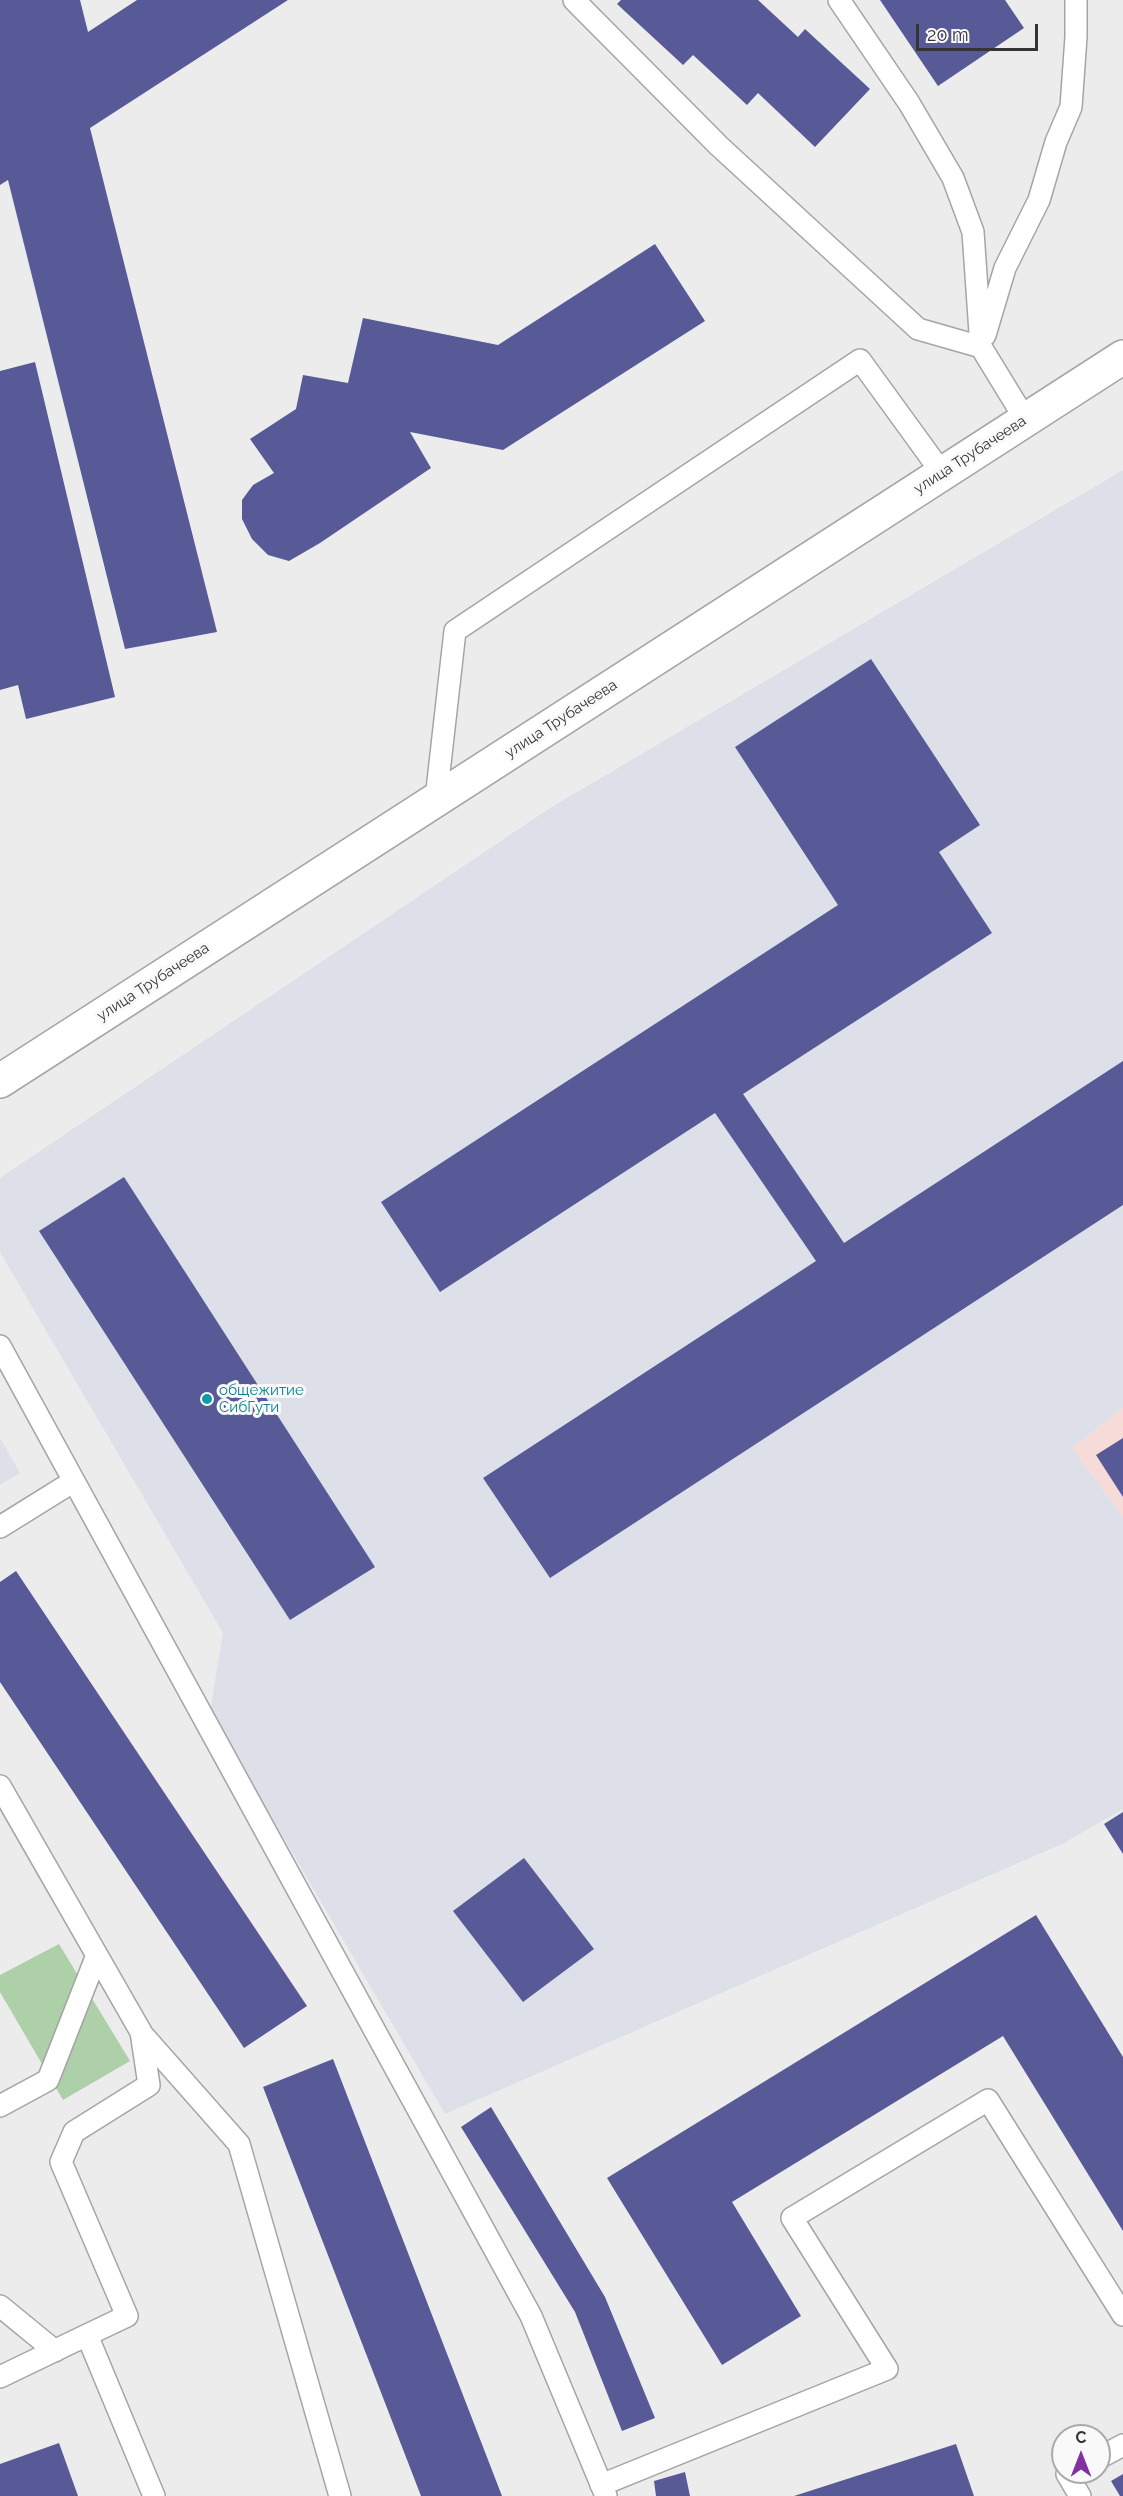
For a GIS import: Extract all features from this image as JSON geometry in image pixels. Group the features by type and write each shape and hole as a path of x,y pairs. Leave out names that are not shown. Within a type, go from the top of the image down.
{"main road":[{"name":"улица Трубачеева","path":"0,1081 1123,357"}],"lane":[{"path":"574,0 719,146 918,329 981,347"},
{"path":"839,0 909,104 953,178 973,232 981,347 1026,419"},
{"path":"981,347 1005,268 1039,200 1056,142 1071,107 1076,0"},
{"path":"436,799 455,631 860,360 942,472"},
{"path":"0,1346 531,2316 603,2490 887,2369 792,2218 988,2100 1123,2315"},
{"path":"0,1527 74,1481"},
{"path":"0,1786 141,2032 239,2144 340,2496"},
{"path":"0,2106 48,2080 97,1955"},
{"path":"0,2377 127,2316 61,2162 74,2132 148,2085 141,2032"},
{"path":"0,2306 55,2351"},
{"path":"87,2335 154,2496"}],"shaded area":[{"path":"1123,470 1123,1408 1072,1448 1123,1517 1123,1809 1064,1843 445,2114 210,1712 223,1633 0,1252 0,1178 550,808"},
{"path":"1123,1408 1123,1517 1072,1448"},
{"path":"0,1438 20,1473 0,1485"}],"green space":[{"path":"59,1944 130,2061 63,2100 0,1992 0,1975"}],"building":[{"path":"0,0 80,0 88,32 137,0 288,0 90,128 217,632 125,649 8,180 0,185"},
{"path":"621,0 758,0 798,37 805,29 870,89 815,147 758,93 747,105 693,55 683,65 617,4"},
{"path":"880,0 1005,0 1024,28 938,86"},
{"path":"655,244 705,321 503,450 410,432 431,468 320,543 289,561 268,555 252,539 242,519 242,500 253,485 274,473 250,439 296,409 303,375 348,383 363,318 498,345"},
{"path":"35,362 115,697 26,719 18,685 0,690 0,371"},
{"path":"871,659 980,825 939,852 992,933 743,1094 844,1243 1123,1061 1123,1205 550,1578 483,1478 816,1261 715,1113 440,1292 381,1202 838,905 735,747"},
{"name":"общежитие СибГути","path":"124,1177 375,1567 290,1620 39,1231"},
{"path":"1123,1438 1123,1497 1096,1455"},
{"path":"16,1571 307,2006 244,2048 0,1682 0,1582"},
{"path":"1123,1812 1123,1854 1104,1824"},
{"path":"524,1858 594,1949 523,2002 453,1911"},
{"path":"1036,1915 1123,2057 1123,2231 1003,2036 732,2202 801,2316 722,2365 607,2178"},
{"path":"333,2059 502,2496 421,2496 263,2087"},
{"path":"491,2107 605,2297 655,2418 622,2431 575,2312 461,2127"},
{"path":"59,2443 78,2496 0,2496 0,2464"},
{"path":"956,2444 974,2496 794,2496"},
{"path":"685,2472 690,2496 656,2496 654,2481"},
{"path":"1123,2474 1123,2496 1120,2496 1111,2481"}],"place":[{"name":"общежитие СибГути","path":"207,1399"}]}
